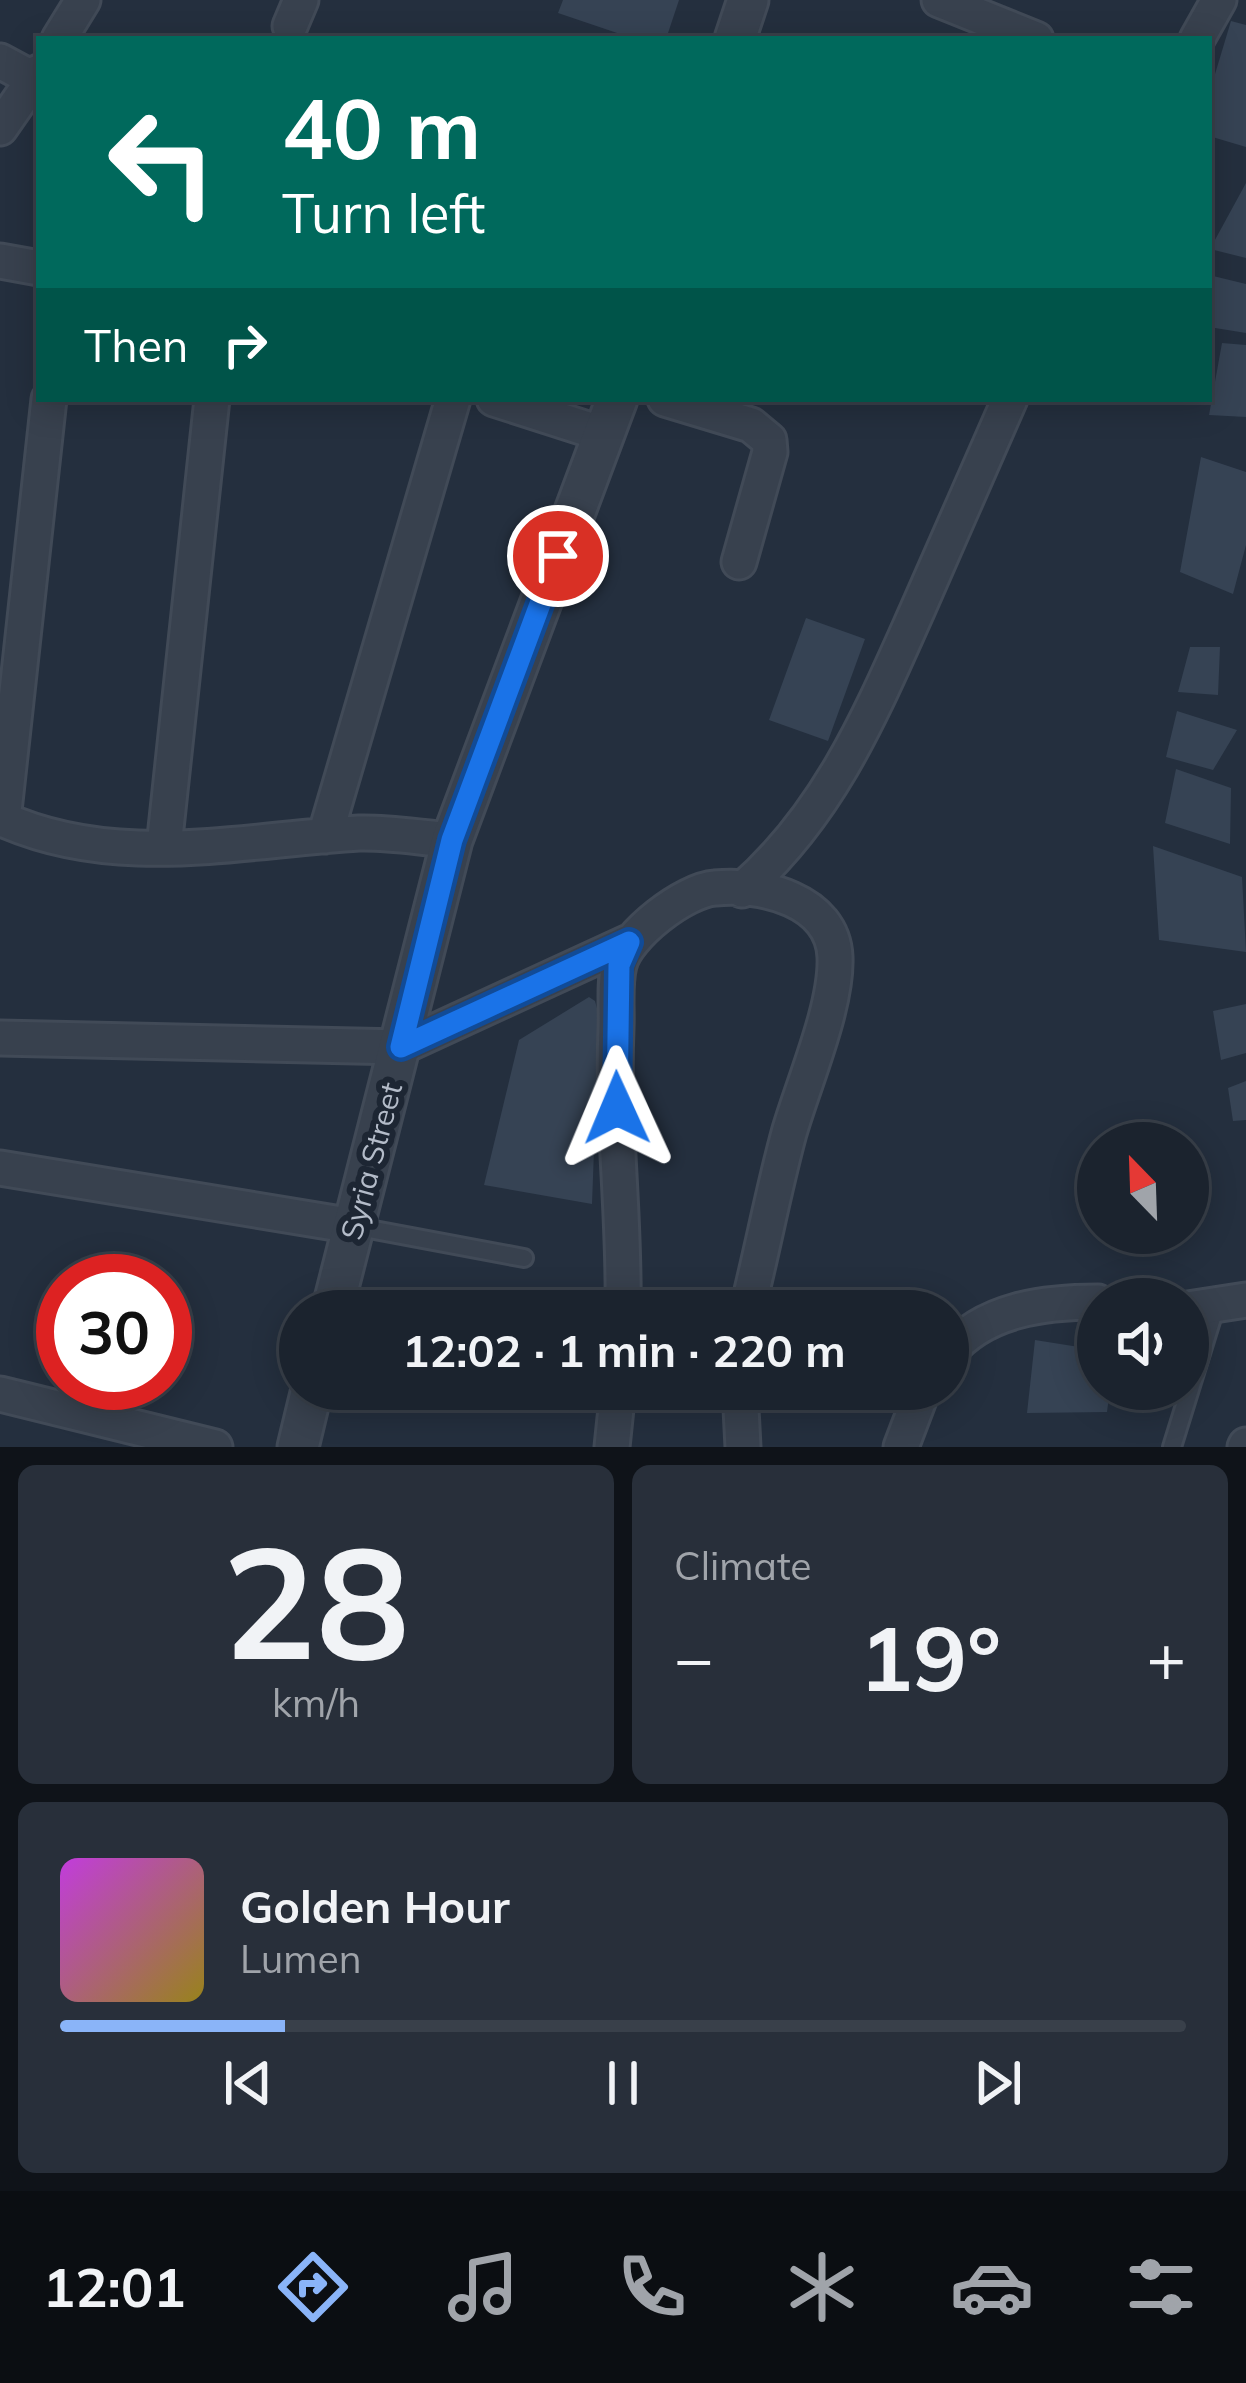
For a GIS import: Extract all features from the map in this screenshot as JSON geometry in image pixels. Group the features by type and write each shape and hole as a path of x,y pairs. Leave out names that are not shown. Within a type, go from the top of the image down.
{"street":[{"path":"61,36 82,0"},
{"path":"736,36 748,0"},
{"path":"940,0 1029,36"},
{"path":"1199,36 1219,0"},
{"path":"0,62 36,78"},
{"path":"0,128 36,79"},
{"path":"0,261 36,267"},
{"path":"49,402 2,819 68,841 200,850 365,833 452,840"},
{"path":"164,847 212,402"},
{"path":"325,836 452,402"},
{"path":"514,402 610,416"},
{"path":"675,402 752,425 769,440 770,452 739,562"},
{"path":"742,890 810,820 866,727 1009,402"},
{"name":"Syria Street","path":"337,1290 452,840 610,416"},
{"path":"0,1038 401,1047 629,942 650,922 711,887 801,902 827,930 835,956 826,1008 788,1136 752,1290"},
{"path":"624,1290 625,1238 614,1070 619,965 629,942"},
{"path":"0,1168 353,1226"},
{"path":"969,1332 1007,1313 1077,1302"},
{"path":"0,1394 215,1447"},
{"path":"298,1447 307,1410"},
{"path":"612,1447 616,1410"},
{"path":"741,1410 743,1447"},
{"path":"901,1447 915,1410"}],"lane":[{"path":"353,1226 524,1258"},
{"path":"1172,1447 1216,1305"}],"building":[{"path":"563,0 679,0 667,36 623,36 558,13"},
{"path":"1231,21 1246,25 1246,147 1212,137 1212,84"},
{"path":"1246,183 1246,258 1212,250"},
{"path":"1212,276 1246,284 1246,333 1212,327"},
{"path":"1222,343 1246,345 1246,417 1209,415"},
{"path":"1201,457 1246,472 1246,545 1233,594 1180,572"},
{"path":"806,618 865,639 828,741 769,720"},
{"path":"1190,647 1220,647 1218,695 1178,692"},
{"path":"1177,711 1237,730 1213,770 1166,757"},
{"path":"1176,769 1231,788 1230,844 1165,823"},
{"path":"1153,846 1242,877 1246,952 1159,940"},
{"path":"589,997 599,1016 592,1204 484,1185 519,1040"},
{"path":"1246,1004 1246,1053 1221,1060 1213,1011"},
{"path":"1246,1081 1246,1120 1233,1121 1228,1088"},
{"path":"1035,1340 1077,1347 1077,1410 1107,1412 1027,1413"}],"route":[{"path":"558,556 452,840 401,1047 629,942 619,965 617,1108"}]}
